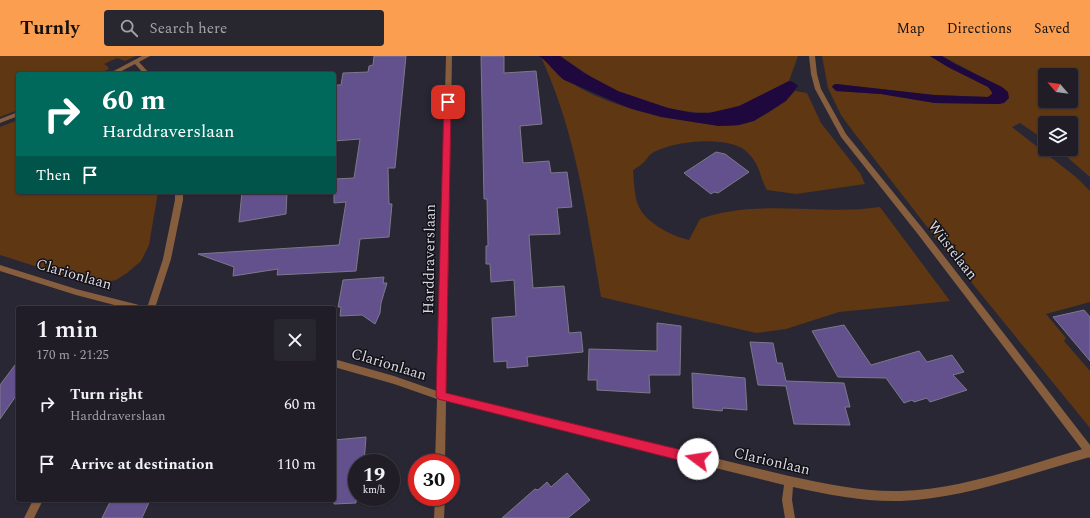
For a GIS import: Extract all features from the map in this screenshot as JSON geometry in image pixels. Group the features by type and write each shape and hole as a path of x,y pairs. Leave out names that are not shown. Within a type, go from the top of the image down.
{"street":[{"path":"115,72 147,56"},
{"name":"Harddraverslaan","path":"440,454 449,56"},
{"name":"Wüstelaan","path":"812,56 814,74 818,89 843,135 925,237 1090,453"},
{"path":"136,62 145,72"},
{"path":"0,121 16,115"},
{"path":"152,306 166,259 179,194"},
{"name":"Clarionlaan","path":"0,268 76,292 132,306"},
{"name":"Clarionlaan","path":"336,364 394,380 441,396 789,482 871,495 915,495 967,487 1090,453"},
{"path":"789,482 787,500 790,518"},
{"path":"29,518 37,502"},
{"path":"440,506 440,518"}],"shaded area":[{"path":"0,56 136,56 125,61 117,58 104,64 109,69 102,72 16,72 16,111 0,117"},
{"path":"539,56 560,56 584,73 618,91 668,108 693,113 709,113 739,106 789,81 798,86 786,101 754,121 739,125 719,126 661,117 629,108 564,80"},
{"path":"560,56 798,56 789,81 740,106 709,113 663,107 618,92 594,79"},
{"path":"822,56 930,56 948,67 988,87 992,94 988,97 934,95 836,84 836,91 881,94 935,103 999,104 1006,90 942,56 1090,56 1090,177 1066,156 1078,156 1078,116 1038,116 1038,135 1020,123 1012,127 1038,147 1038,156 1049,156 1076,177 1090,191 1090,302 1046,314 1066,338 1064,341 1090,371 1090,428 945,250 841,115 828,88"},
{"path":"930,56 942,56 1002,87 1008,92 1009,98 1004,103 999,104 935,103 881,94 836,91 832,87 836,84 934,95 988,97 992,94 988,87 948,67"},
{"path":"541,57 551,65 553,69 593,95 621,106 650,114 710,125 733,126 747,123 769,112 795,91 807,93 821,123 860,173 865,184 796,194 767,190 755,162 748,153 740,147 728,143 715,142 686,143 660,149 651,154 644,162 633,170 635,194 640,209 658,227 689,240 700,219 722,213 766,208 835,210 880,207 950,301 839,312 786,329 756,333 601,297 585,205 572,145 553,86"},
{"path":"16,121 16,194 158,194 149,245 141,261 116,280 96,284 0,255 0,127"}],"building":[{"path":"374,56 406,56 395,168 388,168 389,204 392,204 389,237 360,239 356,271 277,275 278,269 233,276 234,267 198,254 339,245 346,202 334,203 334,194 336,194 336,179 354,178 360,139 336,141 336,85 341,85 343,73 368,72 369,66 373,65"},
{"path":"481,56 504,56 504,73 536,71 542,124 520,126 523,163 549,161 551,173 567,172 572,207 557,208 560,234 529,235 533,288 564,286 569,333 581,332 583,352 527,357 528,366 507,368 507,361 494,362 492,318 516,316 514,280 491,282 490,264 486,264 486,246 488,246 487,199 484,199"},
{"path":"716,152 725,154 749,172 718,193 714,192 711,194 684,173"},
{"path":"242,194 287,194 286,214 239,222"},
{"path":"384,277 383,283 387,283 381,303 380,313 375,324 362,315 340,316 341,307 338,307 343,280"},
{"path":"1084,310 1090,317 1090,361 1053,317"},
{"path":"657,323 681,326 680,375 649,375 650,393 597,390 597,380 588,380 589,349 657,351"},
{"path":"844,325 871,365 919,351 927,362 952,355 964,372 953,375 967,390 930,402 927,398 914,402 912,400 904,403 886,378 838,377 812,331"},
{"path":"750,342 773,343 777,363 782,363 786,381 844,383 850,407 845,407 850,425 794,424 786,386 758,385"},
{"path":"16,364 16,396 0,419 0,385"},
{"path":"692,373 745,378 747,410 723,408 722,411 693,408"},
{"path":"366,437 365,454 348,454 348,503 334,504 334,502 336,502 336,440"},
{"path":"567,473 590,500 568,518 502,518 535,489 538,490 547,482 551,487"},
{"path":"110,502 149,502 142,518 102,518"}],"route":[{"path":"448,102 441,396 698,459"}]}
